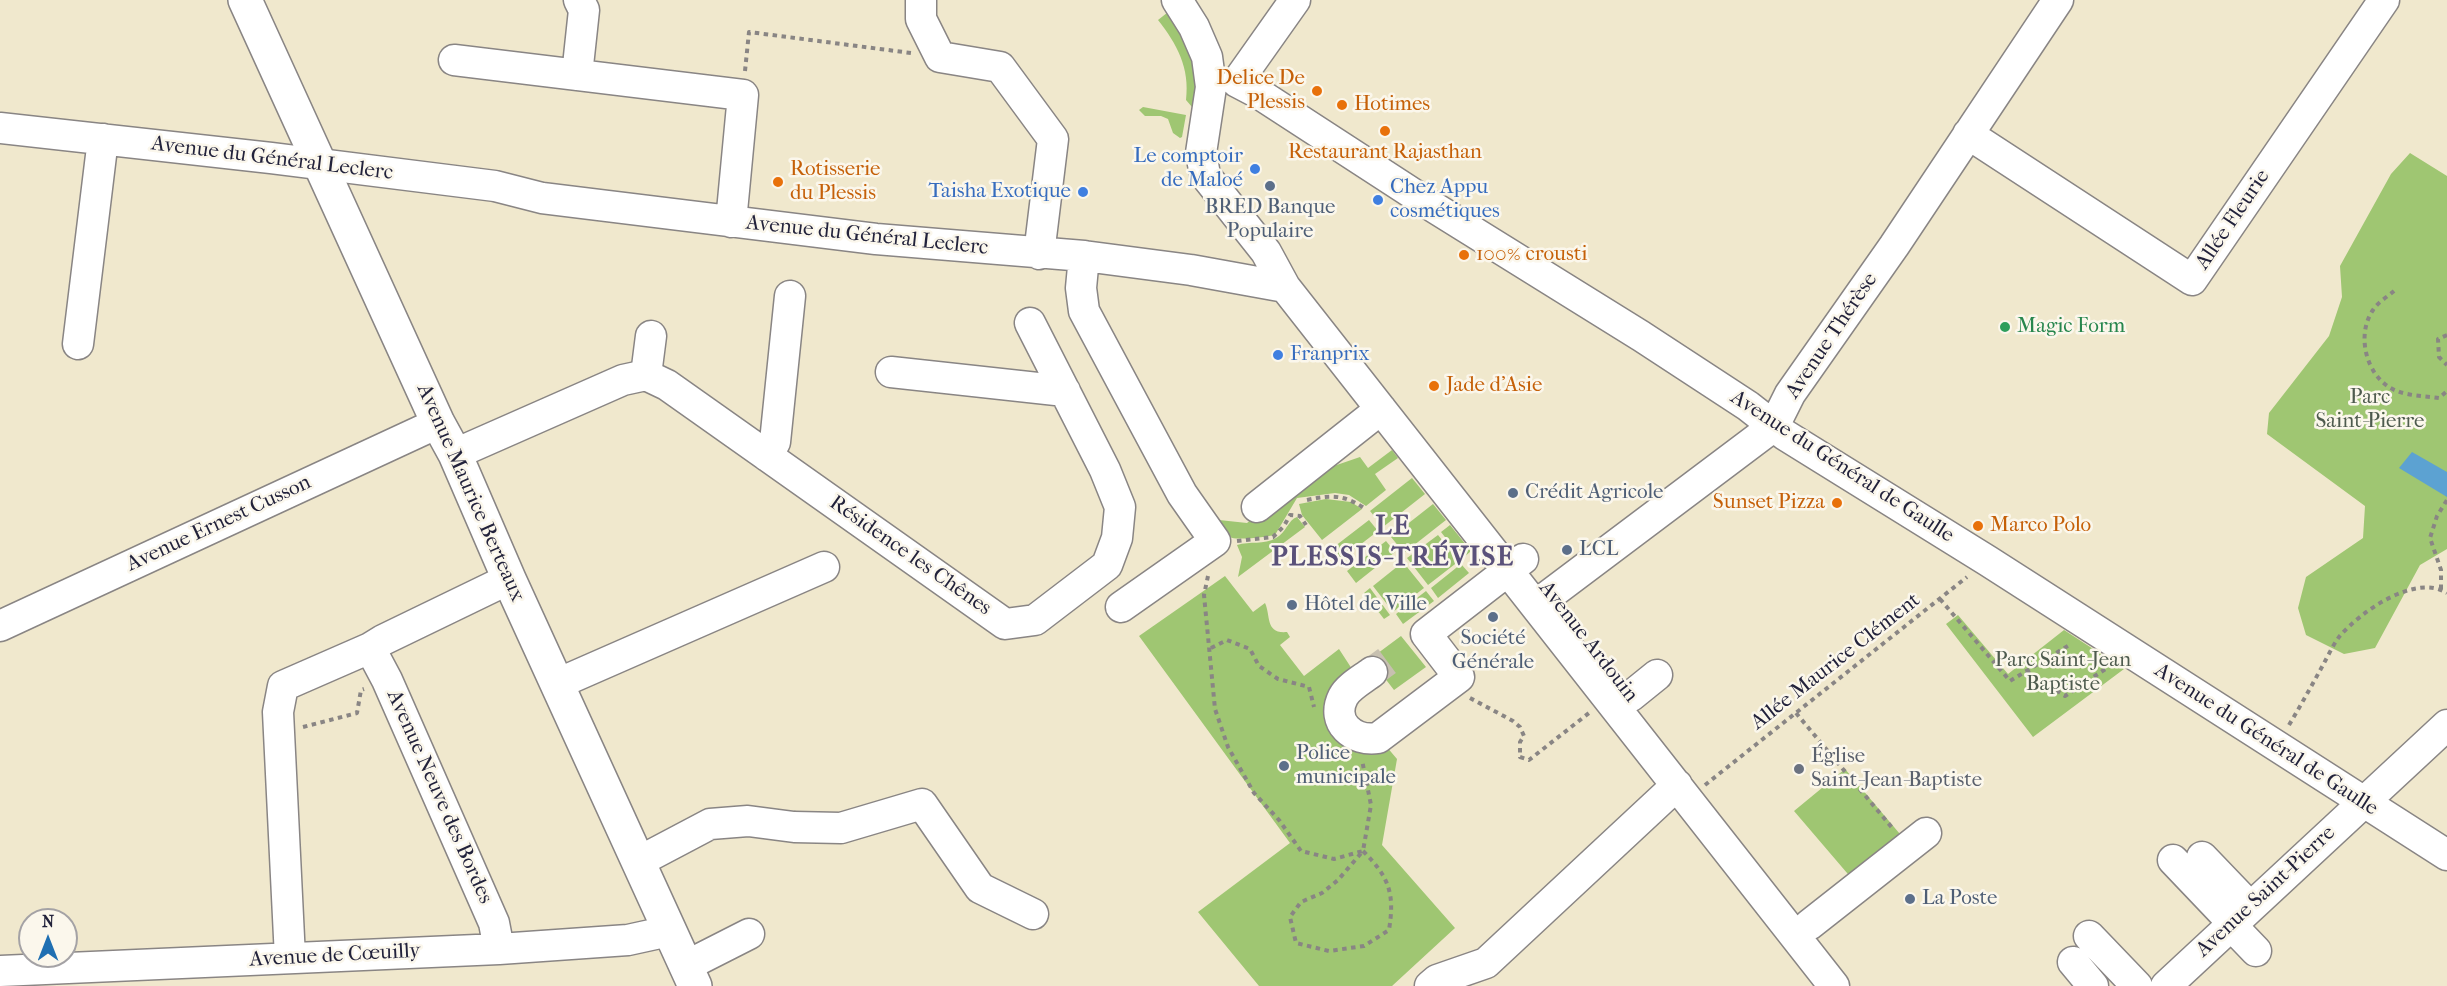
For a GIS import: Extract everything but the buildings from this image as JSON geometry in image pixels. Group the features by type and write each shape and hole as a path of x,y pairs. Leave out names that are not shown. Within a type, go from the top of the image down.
{"main road":[{"name":"Avenue Maurice Berteaux","path":"245,0 438,423 455,454 556,684 690,976"}],"street":[{"path":"577,75 584,10 579,0"},
{"path":"921,0 921,19 940,57 1000,67 1053,139 1039,254"},
{"name":"Avenue Ardouin","path":"1177,0 1194,27 1207,57 1211,87 1201,153 1204,175 1266,252 1285,287 1381,409 1516,564"},
{"path":"1207,116 1237,82 1295,0"},
{"name":"Avenue Thérèse","path":"1543,600 1774,426 1790,394 2058,0"},
{"name":"Allée Fleurie","path":"1968,134 2192,280 2384,0"},
{"name":"Avenue Ardouin","path":"1207,57 1237,82"},
{"path":"454,60 743,95 731,222"},
{"name":"Avenue du Général de Gaulle","path":"1237,82 1258,93 1435,208 1641,336 1748,406 1785,435 1988,561 2447,855"},
{"name":"Avenue du Général Leclerc","path":"0,128 271,158 325,172 495,186 542,198 731,222 876,239 1084,256 1191,270 1285,287"},
{"path":"78,344 103,139"},
{"name":"Avenue du Général Leclerc","path":"1191,270 1266,252"},
{"name":"Avenue Ardouin","path":"1266,252 1300,276 1321,300 1543,600 1690,786 1809,925 1856,986"},
{"path":"1084,256 1081,288 1084,311 1182,494 1215,541 1121,607"},
{"path":"767,456 774,442 790,296"},
{"name":"Résidence les Chênes","path":"646,375 667,385 1005,624 1035,620 1107,565 1117,538 1120,507 1105,470 1030,323"},
{"path":"455,454 623,380 646,375 651,336"},
{"path":"891,372 1065,391"},
{"path":"1257,507 1381,409"},
{"name":"Avenue Ernest Cusson","path":"0,626 438,423"},
{"path":"1372,672 1343,697 1340,708 1340,718 1346,729 1365,740 1369,747 1459,677 1426,634 1516,564"},
{"path":"556,684 824,567"},
{"path":"290,958 278,712 283,686 369,648 509,579"},
{"name":"Avenue Neuve des Bordes","path":"369,648 387,680 494,923 499,949"},
{"path":"1620,697 1657,675"},
{"name":"Avenue Saint-Pierre","path":"2166,986 2362,801 2447,725"},
{"path":"1430,986 1437,980 1486,963 1690,786"},
{"name":"Avenue Ardouin","path":"1690,786 1834,986"},
{"path":"638,862 710,824 748,821 794,827 841,828 922,804 980,888 1033,914"},
{"path":"1809,925 1913,835"},
{"path":"2188,858 2238,918 2256,951"},
{"name":"Avenue de Cœuilly","path":"0,970 499,949 628,940 669,931"},
{"path":"690,976 749,934"},
{"path":"2089,936 2137,986"},
{"path":"2073,962 2093,986"}],"path":[{"path":"743,95 749,32 940,57"},
{"path":"2394,291 2373,310 2364,332 2368,362 2383,382 2396,391 2439,398 2447,392"},
{"path":"2447,335 2438,339 2439,357 2447,365"},
{"path":"1300,501 1332,496 1350,499 1364,508"},
{"path":"2441,589 2441,570 2430,538 2436,516 2447,500"},
{"path":"1290,515 1294,505"},
{"path":"1215,541 1204,595 1211,648 1215,709 1228,747 1254,793 1279,820 1300,851 1334,859 1363,851"},
{"name":"Allée Maurice Clément","path":"1690,786 1796,713 1988,561"},
{"path":"2277,747 2339,637 2385,600 2412,588 2441,589 2447,593"},
{"path":"1940,599 2010,681 2095,630"},
{"path":"1211,648 1227,640 1250,649 1259,666 1278,679 1309,687 1317,714"},
{"path":"2026,671 2065,696 2130,652"},
{"path":"279,733 357,713 361,690 387,680"},
{"path":"1445,687 1489,706 1520,727 1524,736 1520,742 1520,757 1529,760 1544,746 1620,697"},
{"path":"1796,713 1913,835"},
{"path":"1363,851 1380,868 1389,887 1392,908 1389,930 1364,946 1329,951 1296,943 1290,917 1300,902 1322,894 1363,851 1371,806 1369,747"}],"green space":[{"path":"1172,9 1191,37 1200,109 1192,107 1186,100 1186,77 1181,57 1158,20"},
{"path":"1143,107 1186,115 1182,137 1173,133 1168,119 1161,116 1145,116 1139,110"},
{"name":"Parc Saint-Pierre","path":"2410,153 2447,176 2447,549 2420,565 2375,648 2344,654 2306,635 2298,608 2306,577 2363,538 2365,506 2267,434 2269,413 2329,336 2342,297 2340,266 2391,174"},
{"path":"1392,450 1398,458 1375,474 1386,490 1366,506 1349,495 1335,493 1297,498 1275,535 1249,538 1234,538 1225,535 1218,521 1247,523 1324,462 1328,468 1360,457 1368,468"},
{"path":"1412,478 1425,494 1383,527 1370,511"},
{"path":"1326,499 1351,502 1362,509 1322,540 1302,515 1299,504"},
{"path":"1433,504 1446,520 1404,553 1391,537"},
{"path":"1297,517 1305,527 1238,577 1242,557 1237,545 1271,540 1279,536"},
{"path":"1369,520 1378,531 1339,561 1330,550"},
{"path":"1450,525 1471,551 1462,559 1441,532"},
{"path":"1438,535 1459,561 1428,585 1407,558"},
{"path":"1386,541 1395,552 1356,583 1347,571"},
{"path":"1403,562 1424,588 1393,612 1373,586"},
{"path":"1461,564 1469,573 1438,598 1431,588"},
{"path":"1225,576 1253,612 1265,603 1272,627 1280,632 1287,632 1290,637 1280,645 1304,676 1339,649 1352,669 1332,687 1325,702 1324,718 1330,731 1339,742 1386,746 1397,759 1382,845 1455,928 1392,986 1259,986 1198,912 1290,843 1139,636"},
{"path":"1370,588 1390,615 1384,619 1364,593"},
{"path":"1426,591 1434,601 1403,624 1396,614"},
{"name":"Parc Saint-Jean Baptiste","path":"1958,615 2008,674 2064,630 2124,669 2033,737 1946,624"},
{"path":"1401,636 1426,667 1394,690 1370,659"},
{"path":"1845,769 1905,840 1853,880 1794,811"}],"water":[{"path":"2412,452 2447,472 2447,497 2399,468"}],"tunnel":[{"path":"1372,672 1387,661"}],"place":[{"name":"Delice De Plessis","path":"1317,91"},
{"name":"Hotimes","path":"1342,105"},
{"name":"Restaurant Rajasthan","path":"1385,131"},
{"name":"Le comptoir de Maloé","path":"1255,169"},
{"name":"Rotisserie du Plessis","path":"778,182"},
{"name":"BRED Banque Populaire","path":"1270,186"},
{"name":"Taisha Exotique","path":"1083,192"},
{"name":"Chez Appu cosmétiques","path":"1378,200"},
{"name":"100% crousti","path":"1464,255"},
{"name":"Magic Form","path":"2005,327"},
{"name":"Franprix","path":"1278,355"},
{"name":"Jade d'Asie","path":"1434,386"},
{"name":"Crédit Agricole","path":"1513,493"},
{"name":"Sunset Pizza","path":"1837,503"},
{"name":"Marco Polo","path":"1978,526"},
{"name":"LCL","path":"1567,550"},
{"name":"Hôtel de Ville","path":"1292,605"},
{"name":"Société Générale","path":"1493,617"},
{"name":"Police municipale","path":"1284,766"},
{"name":"Église Saint-Jean-Baptiste","path":"1799,769"},
{"name":"La Poste","path":"1910,899"}],"district":[{"name":"LE PLESSIS-TRÉVISE","path":"1393,542"}]}
